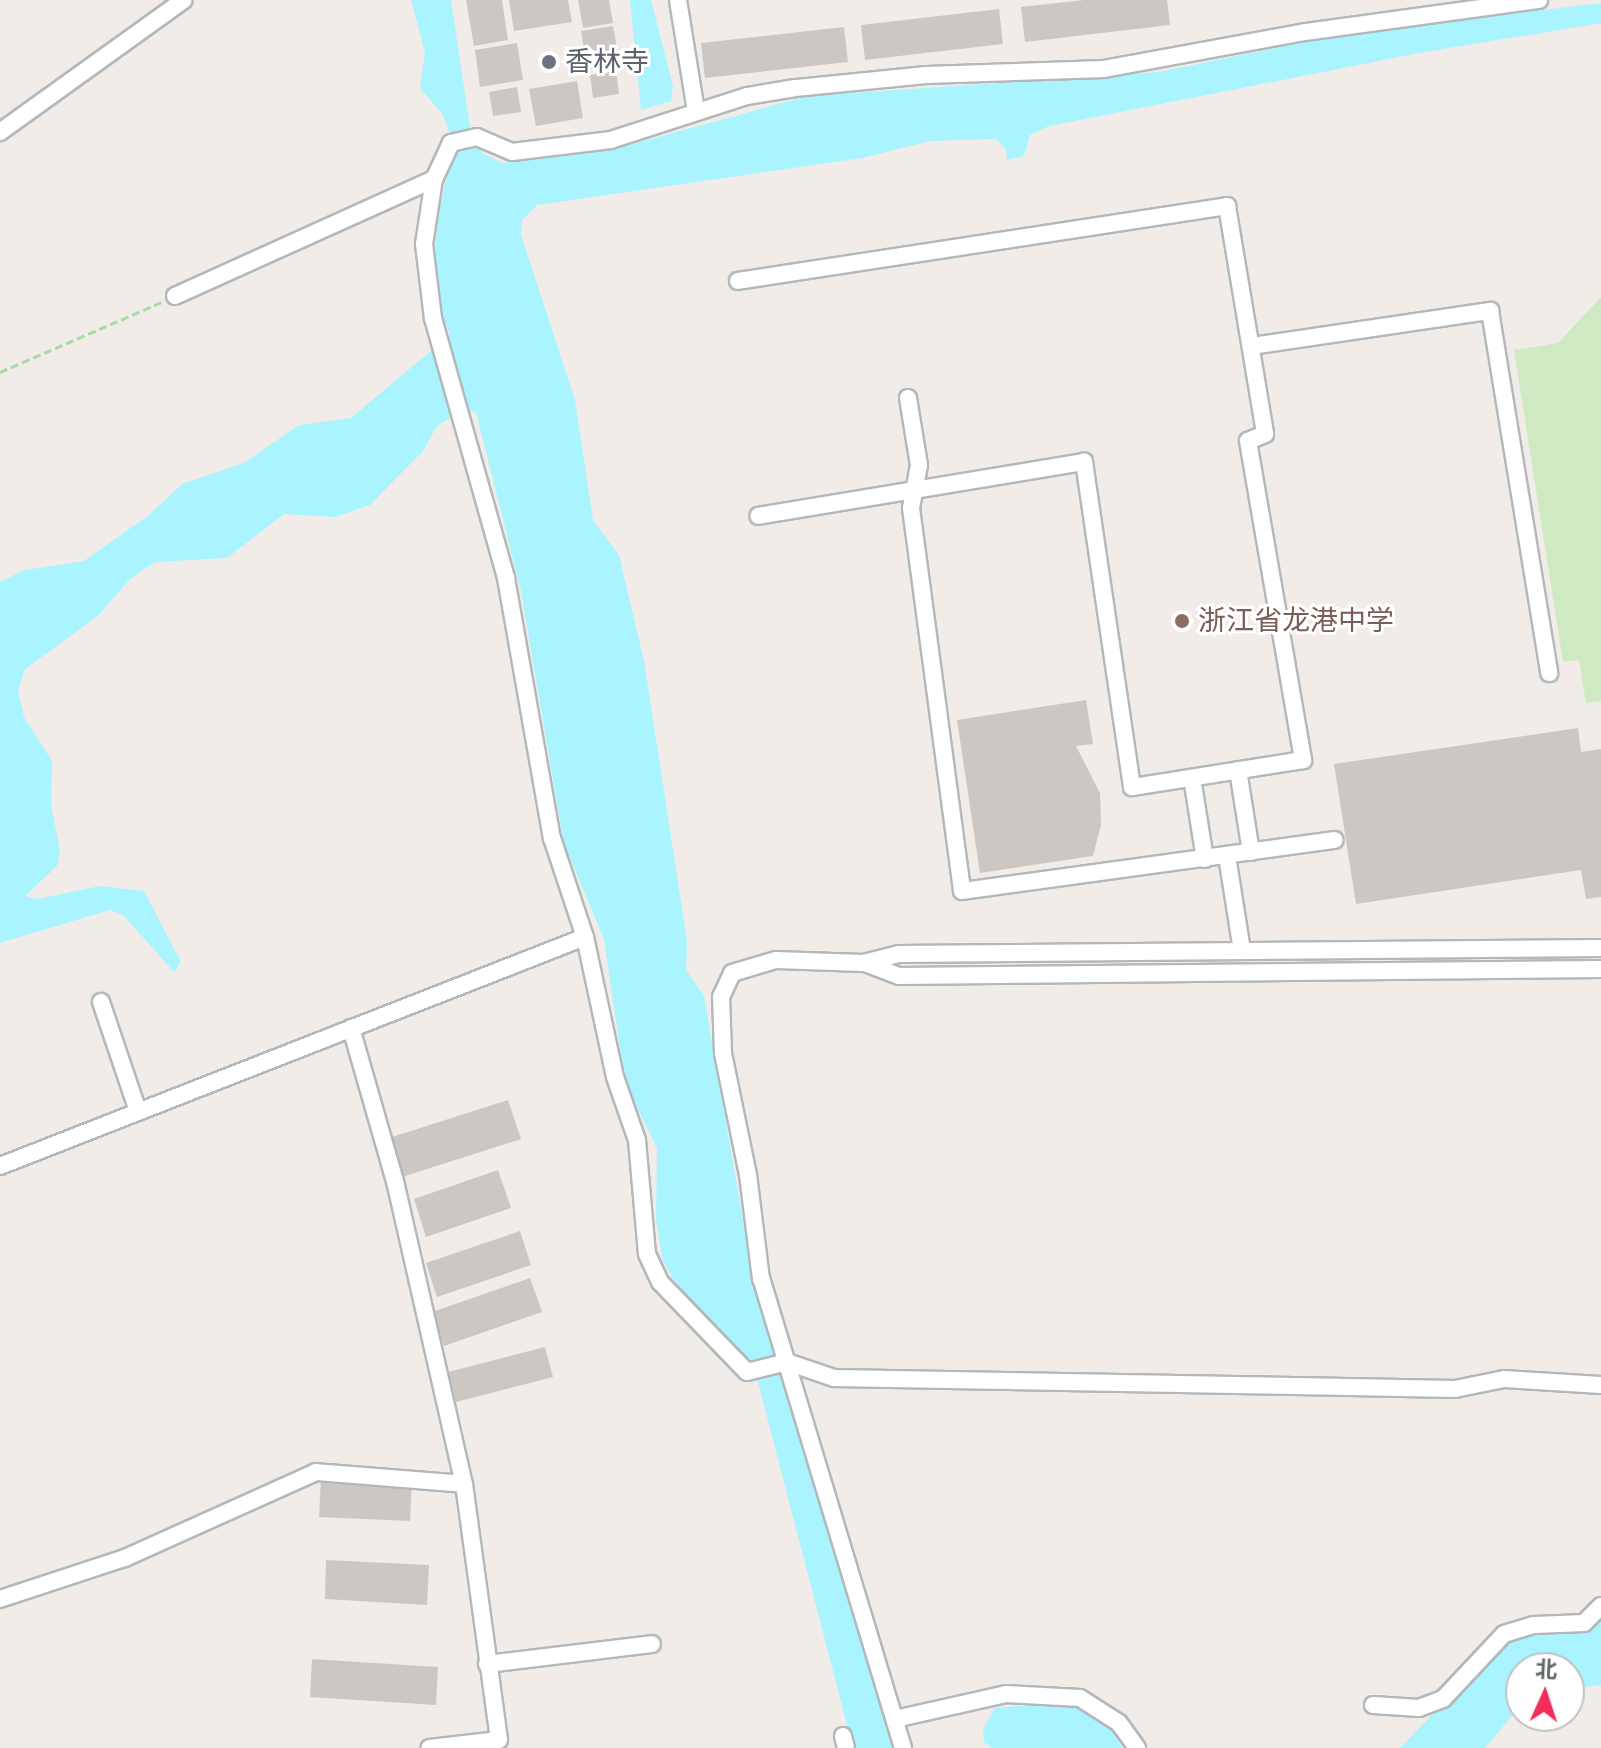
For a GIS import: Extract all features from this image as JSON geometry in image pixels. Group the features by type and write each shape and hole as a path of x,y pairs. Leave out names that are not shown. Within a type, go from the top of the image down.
{"street":[{"path":"0,132 184,0"},
{"path":"678,0 696,111"},
{"path":"1539,0 1305,32 1104,69 843,81 747,96 611,140 512,152 477,137 451,143 434,179 424,244 439,342 506,578 552,838 585,937 615,1077 637,1140 651,1265 660,1282 747,1372 787,1362 834,1378 1455,1389 1504,1379 1601,1385"},
{"path":"175,296 434,179"},
{"path":"738,281 1227,206 1265,434 1248,441 1303,760 1132,787 1084,462 758,516"},
{"path":"1252,346 1490,311 1549,673"},
{"path":"908,398 919,465 911,508 962,891 1335,840"},
{"path":"1238,770 1251,852"},
{"path":"1192,778 1205,859"},
{"path":"1227,856 1242,951"},
{"path":"0,1166 585,937"},
{"path":"903,1748 761,1279 748,1175 723,1053 722,991 732,973 746,965 776,960 863,963 899,954 1601,948"},
{"path":"863,963 899,976 1601,969"},
{"path":"101,1002 138,1111"},
{"path":"351,1028 395,1181 464,1484 499,1740 429,1748"},
{"path":"0,1599 125,1558 316,1472 464,1484"},
{"path":"1373,1705 1419,1708 1443,1699 1504,1634 1534,1625 1584,1623 1601,1606"},
{"path":"487,1664 652,1644"},
{"path":"895,1719 1006,1694 1080,1698 1119,1723 1137,1748"}],"path":[{"path":"0,372 175,296"}],"green space":[{"path":"1601,297 1601,701 1586,703 1579,660 1563,662 1514,350 1558,343"}],"water":[{"path":"411,0 451,0 471,134 483,154 503,163 622,147 808,96 1159,72 1338,35 1601,3 1601,23 1419,53 1049,126 1030,135 1024,156 1007,160 1006,149 996,139 930,141 862,158 537,205 522,220 521,235 575,400 593,520 619,555 644,661 687,941 686,970 704,996 754,1284 894,1748 853,1748 753,1363 686,1298 663,1262 656,1220 657,1148 625,1083 604,939 564,844 521,591 476,412 464,409 437,426 423,451 370,505 335,517 284,514 227,558 155,562 130,579 98,616 25,669 18,690 24,717 52,761 51,805 60,851 57,866 25,896 38,899 100,886 144,891 181,962 174,972 123,915 110,910 0,943 0,582 25,570 84,561 149,515 182,484 244,463 299,425 351,418 450,335 435,296 433,274 438,216 454,145 443,115 420,88 425,52"},
{"path":"630,0 651,0 673,86 671,101 641,110"},
{"path":"1601,1620 1601,1685 1585,1687 1585,1652 1505,1652 1505,1724 1485,1748 1400,1748 1496,1649 1523,1632 1581,1631"},
{"path":"1039,1704 1082,1708 1109,1725 1122,1748 992,1748 984,1742 983,1729 995,1708"}],"building":[{"path":"466,0 502,0 508,40 474,46"},
{"path":"509,0 568,0 572,22 514,31"},
{"path":"578,0 609,0 613,23 583,28"},
{"path":"1084,0 1167,0 1170,25 1025,42 1021,7"},
{"path":"999,9 1003,44 865,60 861,25"},
{"path":"613,26 620,64 587,69 581,31"},
{"path":"844,27 848,62 705,78 701,43"},
{"path":"517,43 523,80 480,87 475,50"},
{"path":"616,71 619,94 593,98 590,75"},
{"path":"577,81 583,118 536,126 529,89"},
{"path":"517,87 521,112 493,116 489,92"},
{"path":"1086,700 1093,744 1076,746 1100,793 1101,825 1093,856 980,873 957,720"},
{"path":"1578,728 1581,752 1601,749 1601,897 1586,899 1581,870 1356,904 1334,764"},
{"path":"508,1100 521,1139 402,1177 389,1138"},
{"path":"498,1170 511,1208 426,1237 414,1199"},
{"path":"520,1231 531,1265 437,1297 426,1263"},
{"path":"530,1278 542,1312 444,1346 432,1312"},
{"path":"545,1347 553,1377 456,1402 448,1372"},
{"path":"321,1477 412,1481 410,1521 319,1517"},
{"path":"326,1560 429,1565 427,1605 325,1599"},
{"path":"312,1659 438,1667 436,1705 310,1697"}],"place":[{"name":"香林寺","path":"549,62"},
{"name":"浙江省龙港中学","path":"1182,621"}]}
